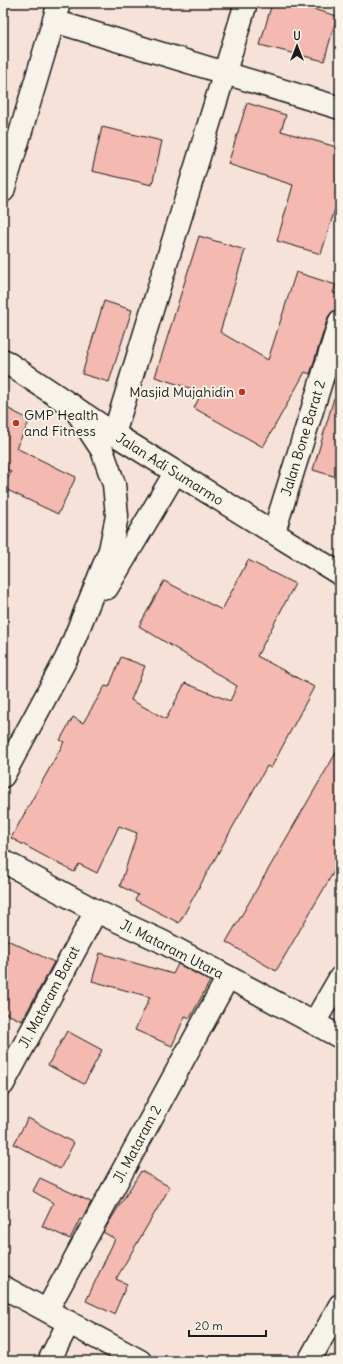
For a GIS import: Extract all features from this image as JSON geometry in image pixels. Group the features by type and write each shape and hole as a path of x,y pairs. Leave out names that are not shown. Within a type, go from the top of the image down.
{"street":[{"path":"114,434 246,3"},
{"path":"3,191 57,12 224,74 340,108"},
{"name":"Jalan Bone Barat 2","path":"274,532 340,321"},
{"name":"Jalan Adi Sumarmo","path":"3,360 175,473 274,532 340,574"},
{"path":"67,657 110,550 117,516 114,484 102,450 74,406"},
{"path":"3,776 67,657 175,473"},
{"name":"Jl. Mataram Utara","path":"3,861 96,911 160,941 340,1037"},
{"name":"Jl. Mataram Barat","path":"3,1084 96,911"},
{"name":"Jl. Mataram 2","path":"47,1310 228,977"},
{"path":"314,1023 340,978"},
{"path":"3,1287 140,1361"},
{"path":"309,1361 340,1305"},
{"path":"49,1361 69,1322"}],"building":[{"path":"272,3 292,3 337,16 324,61 260,45"},
{"path":"247,103 286,115 281,131 340,148 340,193 321,254 277,241 293,185 228,164"},
{"path":"102,127 162,141 152,185 92,171"},
{"path":"199,236 245,250 220,332 268,360 296,272 336,285 333,293 340,294 340,309 332,312 328,317 310,374 305,372 263,447 194,408 202,392 155,377"},
{"path":"104,301 132,310 109,382 82,374"},
{"path":"340,363 340,386 334,383"},
{"path":"334,398 340,399 340,478 313,470"},
{"path":"3,406 30,420 16,448 76,477 58,514 3,488 11,472 5,468 3,472"},
{"path":"248,560 295,584 257,656 314,687 271,768 267,766 179,923 135,900 138,895 120,886 137,833 119,826 97,873 79,864 74,872 11,838 64,742 60,740 73,717 83,723 105,686 109,687 121,657 145,666 131,700 166,719 185,683 230,701 237,686 139,626 164,581 222,610"},
{"path":"340,746 340,861 276,971 226,942"},
{"path":"3,938 54,962 22,1021 3,1012"},
{"path":"100,953 173,974 178,964 210,981 190,1018 185,1016 172,1046 135,1030 150,997 92,981"},
{"path":"67,1031 102,1050 84,1084 48,1065"},
{"path":"28,1118 74,1143 60,1169 14,1144"},
{"path":"141,1171 170,1187 116,1279 127,1284 114,1314 86,1301 115,1239 103,1232"},
{"path":"40,1178 91,1202 70,1239 42,1226 53,1203 33,1191"}],"place":[{"name":"Masjid Mujahidin","path":"242,392"},
{"name":"GMP Health and Fitness","path":"16,423"}]}
